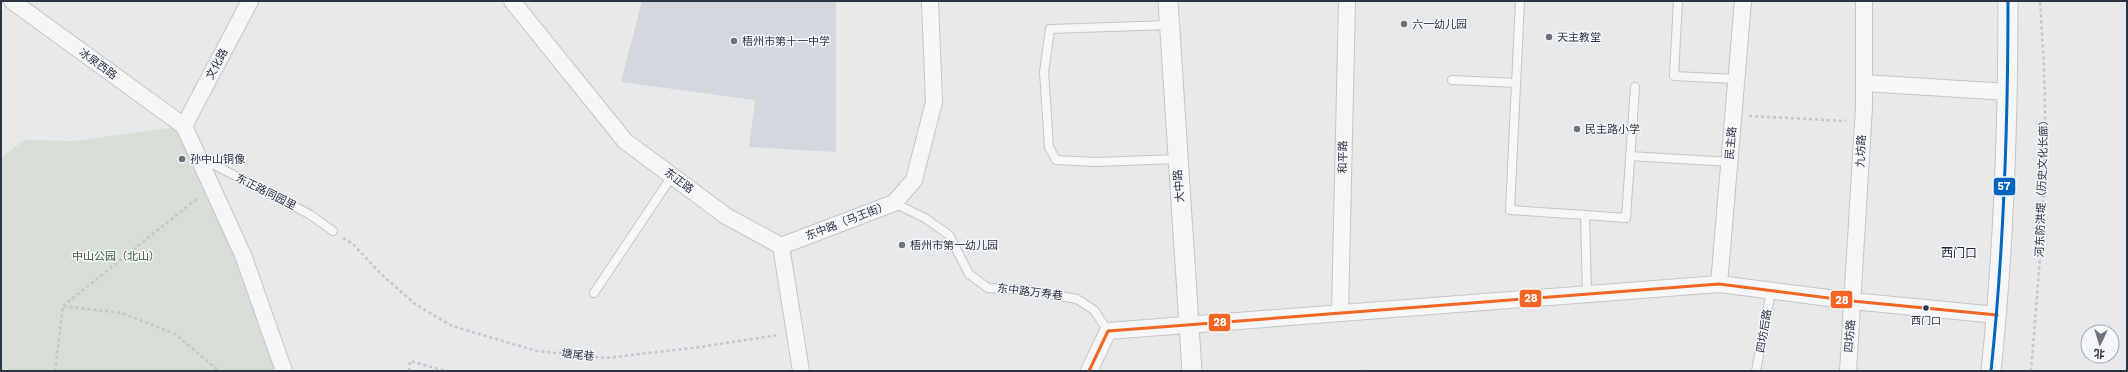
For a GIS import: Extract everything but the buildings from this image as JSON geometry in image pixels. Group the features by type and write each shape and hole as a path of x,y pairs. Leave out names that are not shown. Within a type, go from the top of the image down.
{"street":[{"name":"冰泉西路","path":"12,1 184,126"},
{"name":"文化路","path":"184,126 250,1"},
{"name":"东正路","path":"512,1 625,141 726,216 781,246"},
{"name":"东中路（马王街）","path":"781,246 894,203 914,180 934,102 930,1"},
{"name":"大中路","path":"1168,1 1192,371"},
{"name":"和平路","path":"1340,314 1347,1"},
{"name":"民主路","path":"1719,284 1743,1"},
{"name":"九坊路","path":"1852,301 1863,122 1864,1"},
{"path":"1991,371 1997,315 2008,92 2008,1"},
{"path":"1864,83 2008,92"},
{"path":"184,126 243,255 284,371"},
{"path":"781,246 801,371"},
{"path":"1089,371 1108,331 1719,284 1852,301 1997,315"},
{"name":"四坊路","path":"1848,371 1852,301"}],"lane":[{"path":"1520,1 1510,210 1626,218 1635,87"},
{"path":"1678,1 1674,76 1736,79"},
{"path":"1170,25 1050,29 1044,72 1048,147 1056,160 1095,162 1178,159"},
{"path":"1452,80 1516,83"},
{"path":"1630,156 1730,162"},
{"name":"东正路同园里","path":"198,157 309,214 333,231"},
{"path":"594,293 672,176"},
{"name":"东中路万寿巷","path":"894,203 925,218 949,235 969,274 988,288 1026,290 1077,298 1094,310 1108,331"},
{"path":"1585,215 1587,294"},
{"name":"四坊后路","path":"1756,371 1771,291"}],"path":[{"name":"河东防洪堤（历史文化长廊）","path":"2032,371 2042,231 2045,163 2045,110 2040,1"},
{"path":"1734,115 1863,122"},
{"path":"55,371 63,306 212,187"},
{"name":"塘尾巷","path":"333,231 353,244 380,274 415,304 452,326 537,351 606,358 700,347 795,332"},
{"path":"63,306 122,313 175,334 219,371"},
{"path":"409,371 410,361 446,371"}],"shaded area":[{"name":"梧州市第十一中学","path":"642,1 836,1 836,152 749,147 755,100 621,82"}],"green space":[{"name":"中山公园（北山）","path":"184,126 284,371 1,371 1,158 24,140 74,141"}],"transit line":[{"name":"57","path":"1991,371 2002,232 2007,93 2008,1"},
{"name":"28","path":"1089,371 1108,331 1719,284 1852,301 1997,315"}],"place":[{"name":"六一幼儿园","path":"1404,24"},
{"name":"天主教堂","path":"1549,37"},
{"name":"梧州市第十一中学","path":"734,41"},
{"name":"民主路小学","path":"1577,129"},
{"name":"孙中山铜像","path":"182,159"},
{"name":"梧州市第一幼儿园","path":"902,245"},
{"name":"西门口","path":"1926,308"}],"district":[{"name":"西门口","path":"1959,253"}]}
